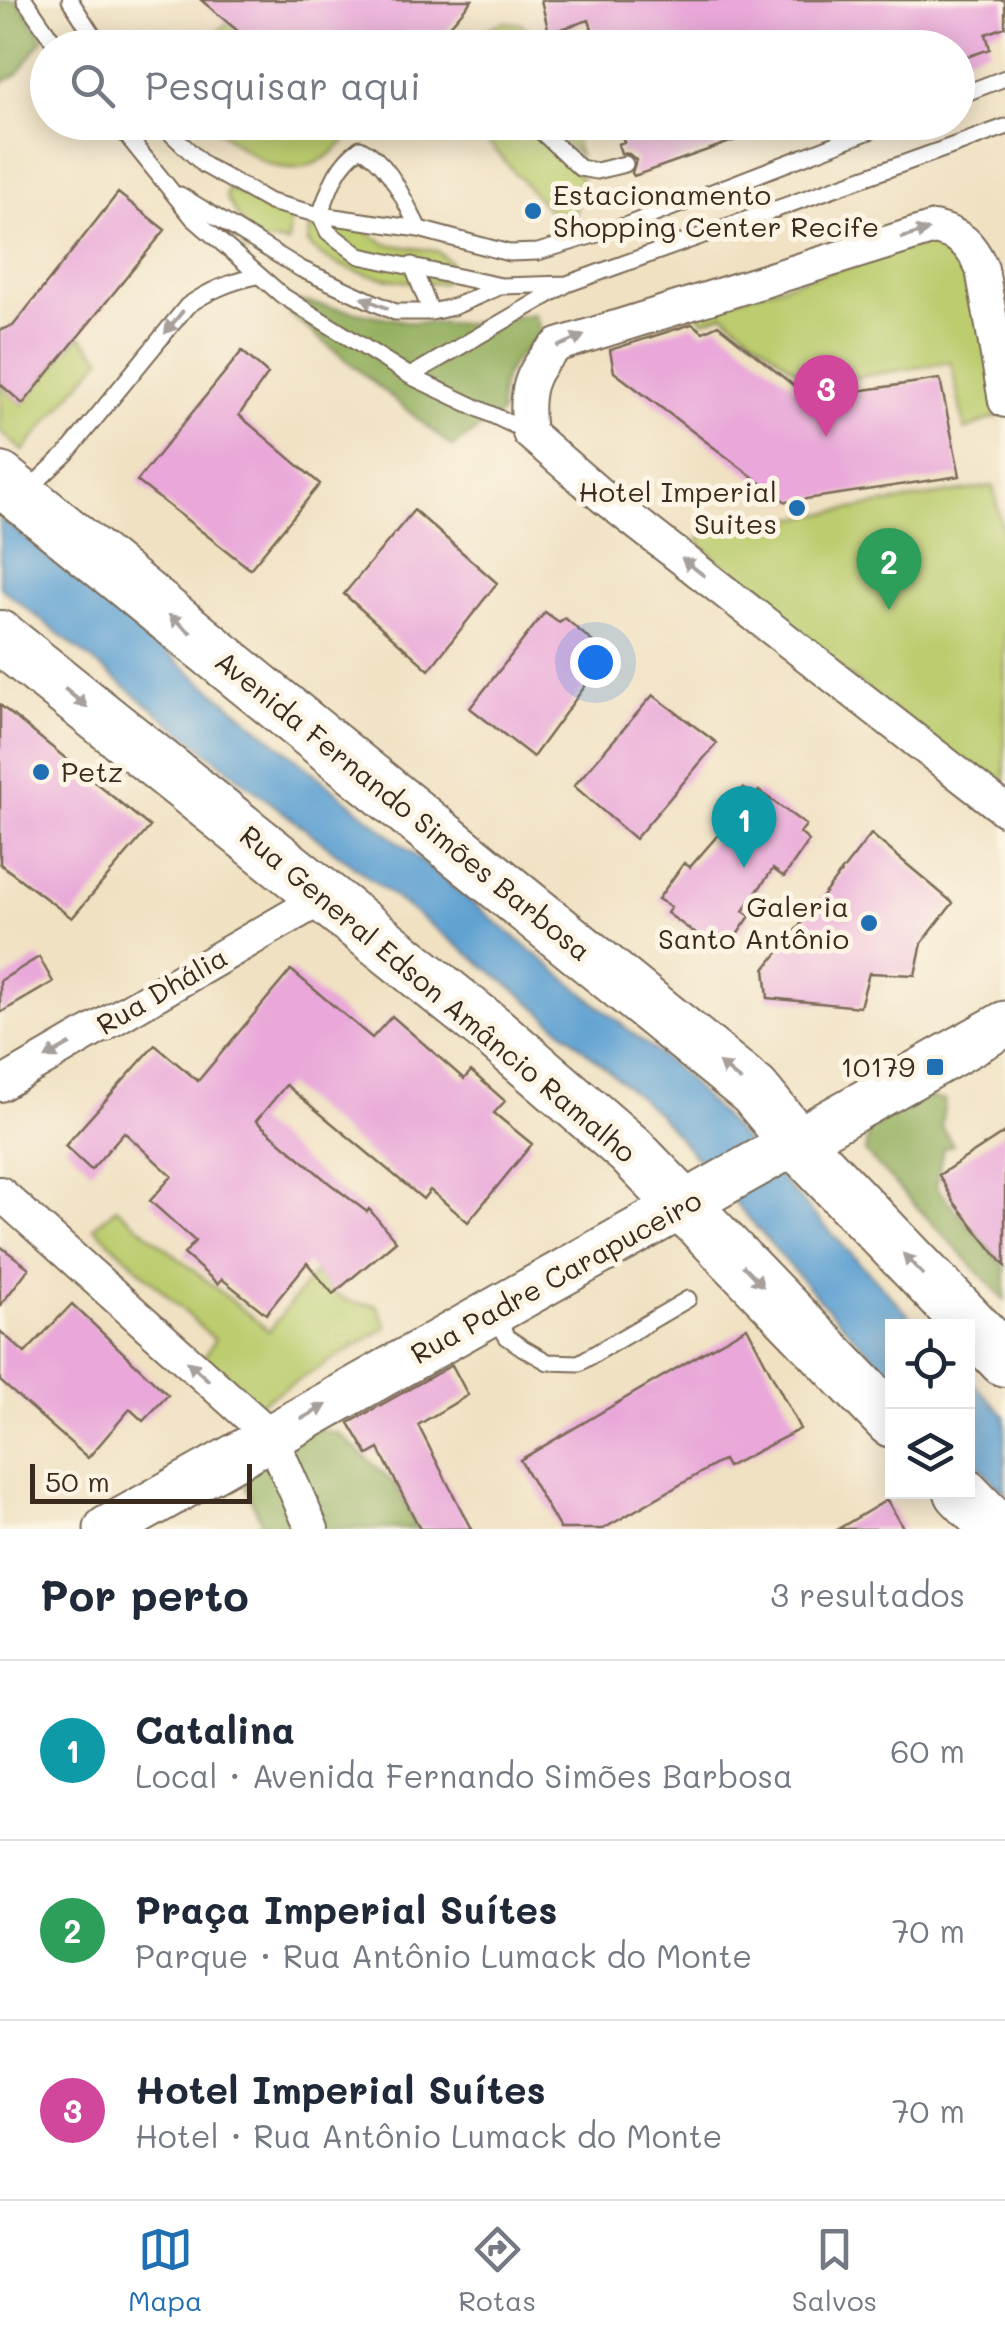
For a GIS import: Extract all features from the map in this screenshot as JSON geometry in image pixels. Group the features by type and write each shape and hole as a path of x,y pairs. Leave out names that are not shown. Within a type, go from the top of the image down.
{"main road":[{"name":"Avenida Fernando Simões Barbosa","path":"7,499 754,1091 782,1151 1005,1360"},
{"name":"Rua General Edson Amâncio Ramalho","path":"0,638 490,1030 630,1150 689,1204 885,1414"},
{"path":"968,1499 997,1529"}],"street":[{"path":"1005,401 982,269 962,236 934,228 558,345 540,360 528,388 526,412 529,433 603,497 1005,810"},
{"name":"Rua Dhália","path":"0,1085 324,897"},
{"name":"Rua Padre Carapuceiro","path":"107,1529 1005,1024"},
{"path":"0,1193 271,1436 312,1529"}],"lane":[{"path":"24,0 45,30"},
{"path":"70,0 89,30"},
{"path":"975,89 1005,78"},
{"path":"975,137 1005,127"},
{"path":"129,140 193,218 257,276 372,355 529,433"},
{"path":"178,140 204,165 270,202 320,215 419,229 509,253 538,252 627,225 847,140"},
{"path":"550,140 580,168 597,171 625,164"},
{"path":"410,376 567,284 966,140"},
{"path":"419,229 374,155 360,148 346,158 320,215 328,232 360,256 501,286 567,284"},
{"path":"160,182 336,287 395,312 432,312 470,301 501,286"},
{"path":"412,265 432,312"},
{"path":"7,499 67,453 188,306 220,286 257,276"},
{"path":"493,1313 507,1337 523,1348 548,1362 579,1364 688,1299"}],"green space":[{"path":"0,0 18,0 37,30 30,30 30,57 18,74 0,83"},
{"path":"228,22 237,30 219,30"},
{"path":"503,22 522,24 528,30 485,30"},
{"path":"231,140 345,140 328,156 295,168 264,162"},
{"path":"486,140 541,140 582,178 575,214 549,211"},
{"path":"562,140 574,140 579,155"},
{"path":"228,189 291,210 288,243 270,241 246,253 239,240 244,226 226,198"},
{"path":"322,217 359,227 386,244 437,251 449,261 451,271 442,283 409,282 370,275 334,262 308,243 310,230"},
{"path":"926,243 967,254 1001,415 965,430 951,362 813,384 724,314 703,321 697,310"},
{"path":"297,301 410,322 466,324 534,314 542,333 516,359 504,378 501,414 452,447 289,313"},
{"path":"79,335 102,358 23,451 0,431 0,384 23,404"},
{"path":"993,486 1005,540 1005,797 849,676 699,544 703,524 754,525"},
{"path":"924,1096 945,1101 941,1126 953,1145 943,1148 936,1187 1005,1267 1005,1300 865,1152 869,1129"},
{"path":"116,1208 269,1331 315,1272 342,1298 377,1305 387,1327 253,1407 203,1359 215,1340 94,1227"},
{"path":"307,1427 340,1434 397,1486 416,1529 264,1529 238,1469"}],"water":[{"path":"0,517 680,1072 912,1319 885,1319 885,1369 818,1298 658,1114 522,995 261,795 0,587"},
{"path":"975,1384 1005,1416 1005,1494 975,1462"}],"building":[{"path":"201,0 472,0 446,30 237,30"},
{"path":"541,0 1005,0 1005,27 986,34 990,49 975,54 975,30 592,30 589,20 548,30"},
{"path":"736,140 634,176 636,160 621,153 618,144"},
{"path":"118,193 165,230 23,404 0,384 0,330 13,326"},
{"path":"692,324 703,332 718,325 809,398 940,379 960,476 786,502 614,372 610,350"},
{"path":"242,351 268,374 239,415 320,484 250,569 137,481"},
{"path":"414,510 497,583 429,670 344,594"},
{"path":"545,612 559,622 565,618 608,655 533,757 470,708"},
{"path":"653,695 717,743 635,839 574,786"},
{"name":"Petz","path":"0,705 150,827 72,918 0,864"},
{"path":"743,788 755,796 759,791 806,825 800,833 809,841 784,877 773,869 743,911 750,916 730,945 720,938 714,947 667,913 671,907 658,899 684,863 690,867 724,828 717,824"},
{"name":"Galeria Santo Antônio","path":"871,834 953,903 922,943 915,975 869,973 860,1007 768,998 765,969"},
{"path":"39,957 53,982 0,1013 0,981"},
{"path":"291,970 372,1038 392,1016 464,1079 471,1071 505,1101 494,1113 532,1144 468,1222 430,1190 423,1199 286,1085 256,1121 329,1183 367,1212 369,1209 396,1241 333,1294 307,1263 266,1314 222,1279 218,1284 184,1254 195,1241 150,1201 172,1176 124,1132 91,1170 65,1146 155,1045 198,1081"},
{"path":"1005,1132 1005,1266 954,1202 939,1175"},
{"path":"0,1246 29,1268 0,1306"},
{"path":"72,1304 168,1395 143,1421 130,1409 88,1458 0,1381 0,1331 25,1353"},
{"path":"747,1327 800,1429 727,1467 723,1460 603,1529 560,1529 520,1460"},
{"path":"452,1365 468,1395 418,1425 471,1529 420,1529 379,1449 368,1455 349,1423"},
{"path":"887,1500 904,1529 838,1529"}],"place":[{"name":"Estacionamento Shopping Center Recife","path":"533,211"},
{"name":"Hotel Imperial Suítes","path":"826,437"},
{"name":"Hotel Imperial Suites","path":"797,508"},
{"name":"Praça Imperial Suítes","path":"889,610"},
{"name":"Petz","path":"41,772"},
{"name":"Catalina","path":"744,868"},
{"name":"Galeria Santo Antônio","path":"869,923"},
{"name":"10179","path":"935,1067"}]}
